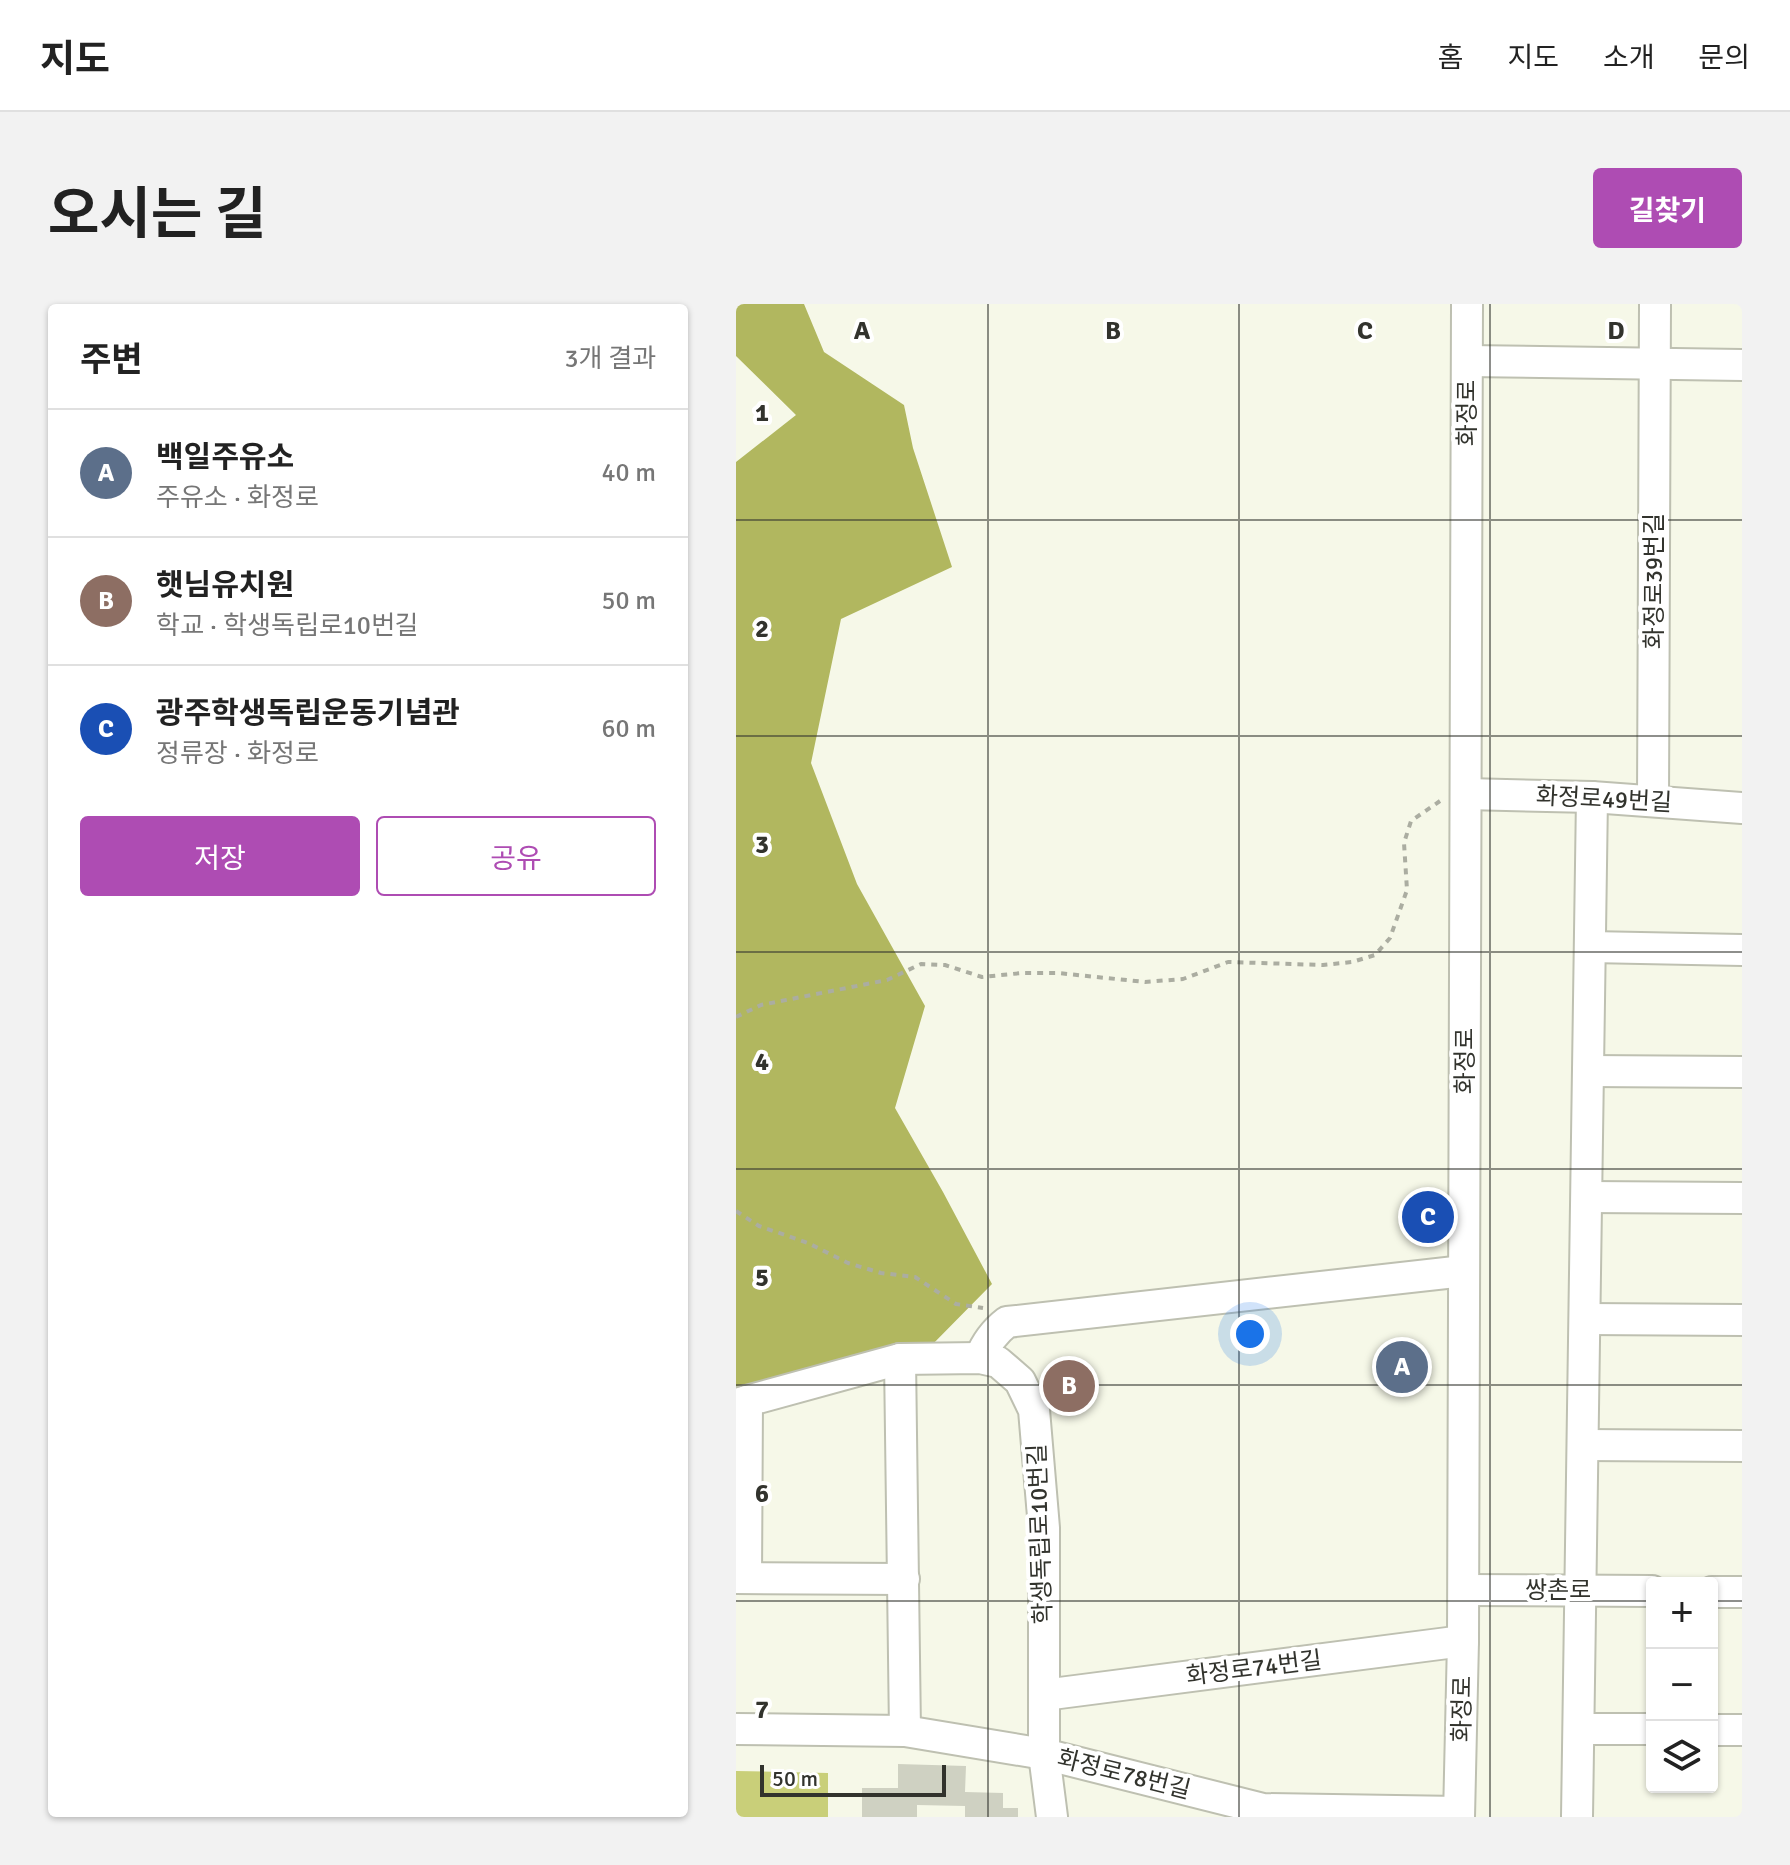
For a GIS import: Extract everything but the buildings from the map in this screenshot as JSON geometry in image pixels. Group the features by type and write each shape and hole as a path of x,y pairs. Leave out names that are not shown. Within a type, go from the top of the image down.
{"street":[{"name":"화정로","path":"1459,1815 1464,1590 1467,304"},
{"name":"화정로39번길","path":"1653,800 1655,304"},
{"path":"1467,361 1742,365"},
{"name":"화정로49번길","path":"1466,794 1653,800 1742,808"},
{"path":"1577,1817 1592,797"},
{"path":"1590,947 1742,950"},
{"path":"1588,1071 1742,1072"},
{"path":"1587,1197 1742,1198"},
{"path":"980,1358 986,1344 1007,1322 1464,1271"},
{"path":"1586,1319 1742,1320"},
{"name":"학생독립로10번길","path":"742,1403 900,1359 980,1358 998,1362 1020,1381 1034,1410 1044,1528 1044,1754 1052,1817"},
{"path":"900,1359 905,1731"},
{"path":"742,1403 741,1578 904,1579"},
{"path":"1583,1445 1742,1446"},
{"name":"쌍촌로","path":"1464,1590 1646,1591"},
{"path":"1718,1592 1742,1592"},
{"name":"화정로74번길","path":"1044,1695 1463,1641"},
{"name":"화정로78번길","path":"736,1729 905,1731 1044,1754 1263,1809 1344,1814 1459,1815"},
{"path":"1579,1729 1646,1729"},
{"path":"1718,1730 1742,1730"}],"path":[{"path":"736,1017 761,1005 887,980 921,964 945,965 982,977 1058,973 1145,982 1183,979 1228,962 1323,965 1352,962 1375,955 1390,938 1407,890 1404,843 1411,821 1441,801 1466,794"},
{"path":"736,1211 759,1226 808,1243 848,1263 881,1273 915,1277 956,1304 983,1307 986,1321"}],"green space":[{"path":"736,304 804,304 824,352 904,405 913,448 952,567 841,619 811,763 857,884 925,1006 895,1108 992,1284 925,1352 736,1404 736,462 796,415 736,356"},
{"path":"736,1771 828,1773 828,1817 736,1817"}],"place":[{"name":"광주학생독립운동기념관","path":"1428,1217"},
{"name":"백일주유소","path":"1402,1367"},
{"name":"햇님유치원","path":"1069,1386"}]}
